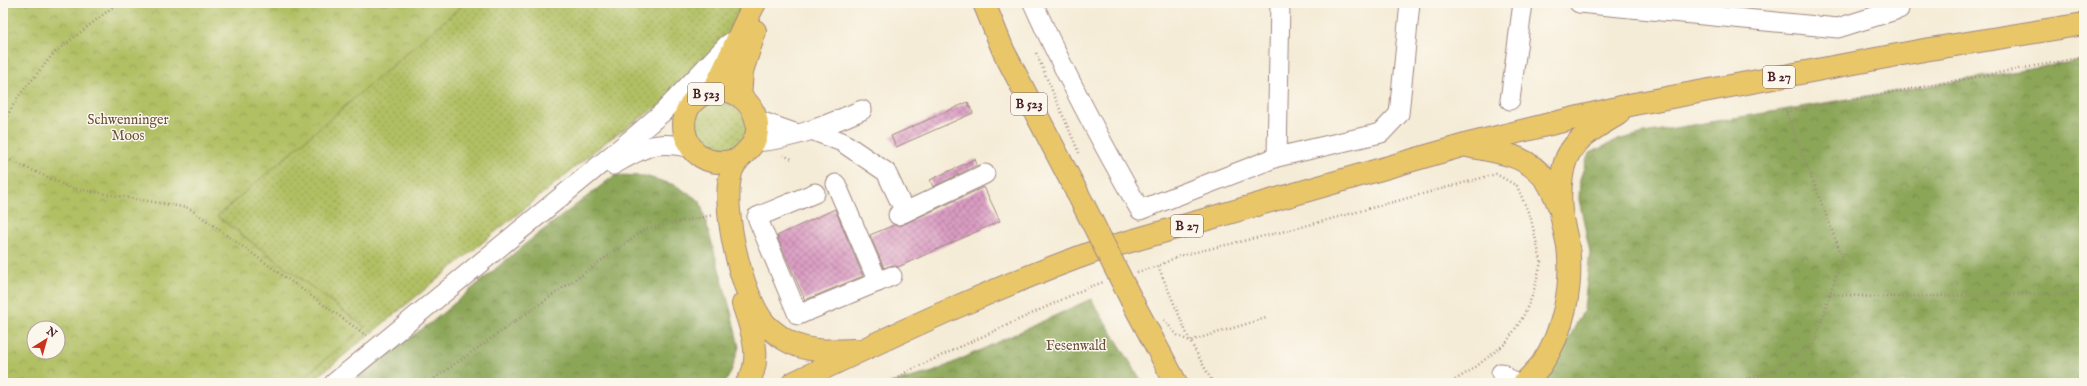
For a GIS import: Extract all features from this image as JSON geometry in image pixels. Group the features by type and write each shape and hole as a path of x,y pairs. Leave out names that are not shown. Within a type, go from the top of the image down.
{"main road":[{"path":"713,91 727,66 738,38 755,3"},
{"path":"740,96 742,71 766,3"},
{"name":"B 523","path":"984,3 1003,50 1132,301 1176,383"},
{"name":"B 27","path":"793,383 966,302 1096,251 1465,145 1634,104 1924,50 2084,24"},
{"name":"B 523","path":"698,154 685,136 684,125 686,114 692,103 701,95 713,91 731,92 740,96 753,110 756,120"},
{"path":"1561,210 1564,168 1567,157 1573,148 1588,133 1634,104"},
{"path":"698,154 716,163 735,160 746,153 754,142 757,131 756,120"},
{"path":"1465,145 1520,158 1533,166 1547,181 1561,210 1568,246 1569,277 1566,304 1556,336 1541,365 1524,383"},
{"path":"698,154 713,178 728,259 755,339 755,358 750,378 747,383"},
{"path":"735,160 727,190 730,223 742,272 755,307 765,324 784,339 806,349 862,350"}],"street":[{"path":"1033,3 1057,57 1097,135 1140,210 1277,157 1381,133 1400,114 1410,3"},
{"path":"1277,157 1280,3"},
{"path":"1510,100 1523,3"},
{"path":"1578,3 1838,28 1899,8 1900,3"},
{"path":"334,383 635,136 663,112 727,45 738,38"},
{"path":"754,142 774,141 805,132 862,110"},
{"path":"635,136 686,114"},
{"path":"756,120 842,142 886,172 902,213 985,174"},
{"path":"567,191 647,147 659,143 670,143 698,154"},
{"path":"815,193 757,217 798,315 885,279 836,184"}],"path":[{"path":"3,123 18,97 54,53 118,3"},
{"path":"1033,45 1081,160"},
{"path":"1731,383 1770,372 1814,345 1842,256 1786,112 2084,57"},
{"path":"3,157 71,188 189,208 370,338"},
{"path":"1135,273 1158,266 1179,256 1294,229 1496,174 1517,186 1531,219 1541,262 1533,294 1523,317 1506,343 1473,369 1450,383"},
{"path":"428,383 646,229 719,214"},
{"path":"1158,266 1190,341 1213,383"},
{"path":"893,383 904,373 1089,287 1112,280"},
{"path":"1830,294 1891,297 2053,294 2084,290"},
{"path":"1163,319 1178,336 1190,341 1266,318"}],"green space":[{"name":"Schwenninger Moos","path":"3,3 465,3 217,216 365,327 296,383 3,383"},
{"path":"143,3 746,3 729,32 670,98 607,141 310,383 23,383 31,360 66,360 66,320"},
{"path":"2084,60 2084,383 1546,383 1584,309 1590,252 1579,199 1580,179 1589,153 1618,140 1644,133"},
{"path":"718,100 724,101 736,107 744,116 746,121 746,134 735,150 709,151 696,139 694,122 696,114 702,107"},
{"path":"615,175 645,176 675,185 700,201 731,312 739,347 731,372 725,383 347,383 432,322 524,245"},
{"name":"Fesenwald","path":"1091,299 1143,383 890,383 933,372"}],"building":[{"path":"968,102 973,113 896,147 891,136"},
{"path":"975,159 977,165 933,187 930,180"},
{"path":"984,187 1000,221 898,267 893,265 884,268 870,235 894,225 902,225"},
{"path":"835,209 863,276 805,300 777,236"}]}
